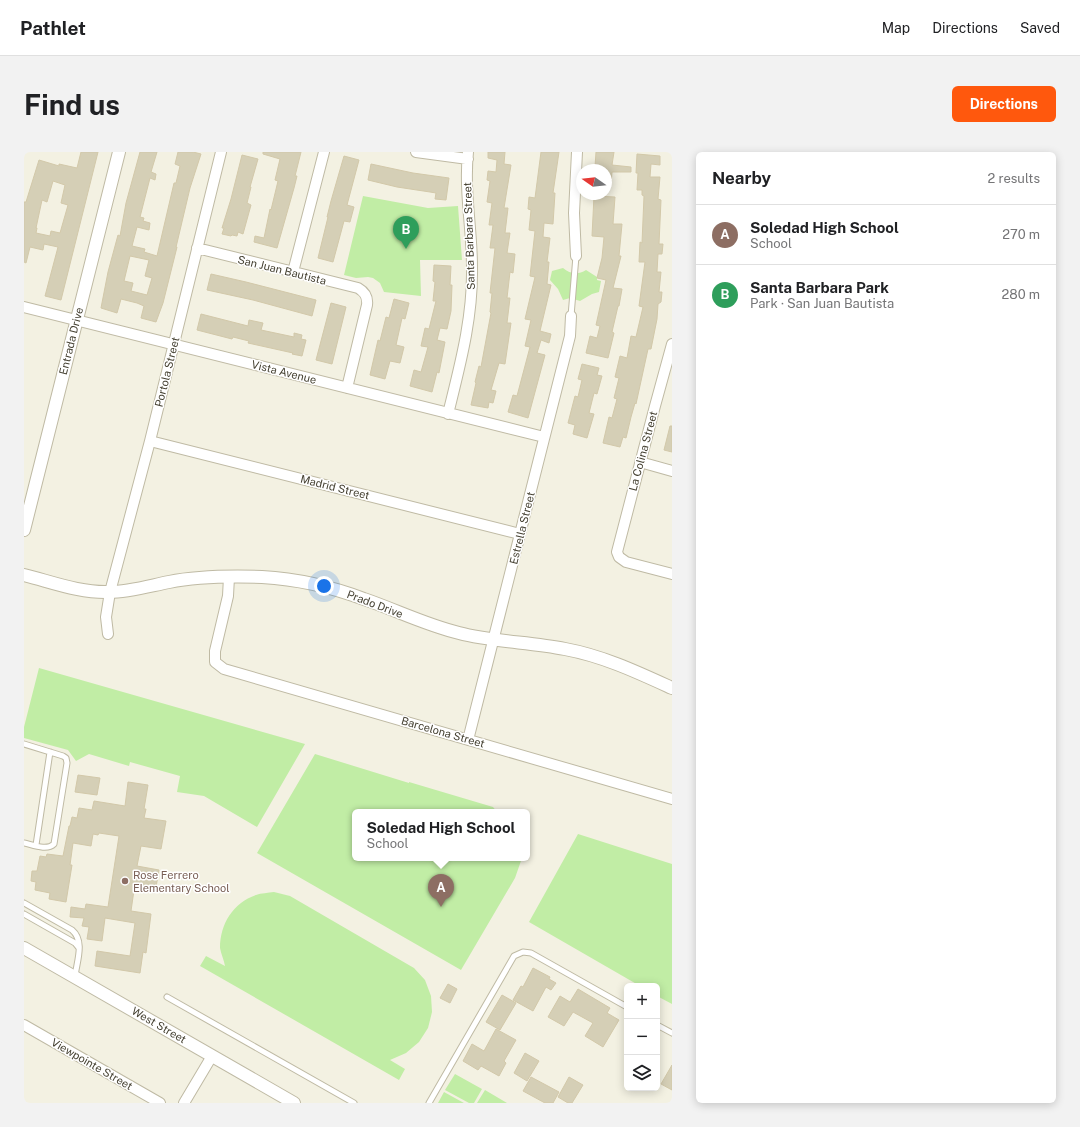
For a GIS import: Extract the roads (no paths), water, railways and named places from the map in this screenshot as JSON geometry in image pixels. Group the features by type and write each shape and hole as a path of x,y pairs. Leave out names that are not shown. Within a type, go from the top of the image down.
{"street":[{"name":"Entrada Drive","path":"24,530 119,152"},
{"name":"Portola Street","path":"108,634 106,617 110,592 150,441 221,152"},
{"path":"293,272 324,152"},
{"path":"416,152 468,155"},
{"path":"576,256 574,213 577,152"},
{"name":"Santa Barbara Street","path":"448,414 464,348 470,314 472,268 467,190 468,155"},
{"name":"San Juan Bautista","path":"197,248 358,288 366,295 368,300 367,309 347,388"},
{"name":"Vista Avenue","path":"24,307 544,438"},
{"name":"Estrella Street","path":"468,740 570,336 571,316"},
{"name":"La Colina Street","path":"672,344 618,549 619,557 626,562 672,574"},
{"name":"Madrid Street","path":"150,441 520,534"},
{"path":"640,462 672,471"},
{"name":"Prado Drive","path":"24,575 86,591 110,592 138,589 170,582 202,578 263,577 299,582 331,588 365,599 430,625 460,634 494,640 555,647 604,659 636,671 672,688"},
{"name":"Barcelona Street","path":"229,577 228,596 214,651 215,662 224,669 672,799"},
{"name":"West Street","path":"24,948 294,1103"},
{"name":"Viewpointe Street","path":"24,1025 160,1103"},
{"path":"184,1103 212,1056"}],"lane":[{"path":"571,316 576,256"},
{"path":"24,744 63,756 66,758 67,763 54,844 50,847 24,844"},
{"path":"36,845 50,752"},
{"path":"24,903 75,933 79,939 75,977"},
{"path":"24,914 75,943 79,949"},
{"path":"429,1103 514,956 523,952 531,953 624,1006"},
{"path":"167,996 354,1103"},
{"path":"660,1027 672,1033"}],"place":[{"name":"Santa Barbara Park","path":"406,249"},
{"name":"Rose Ferrero Elementary School","path":"125,881"},
{"name":"Soledad High School","path":"441,907"}]}
